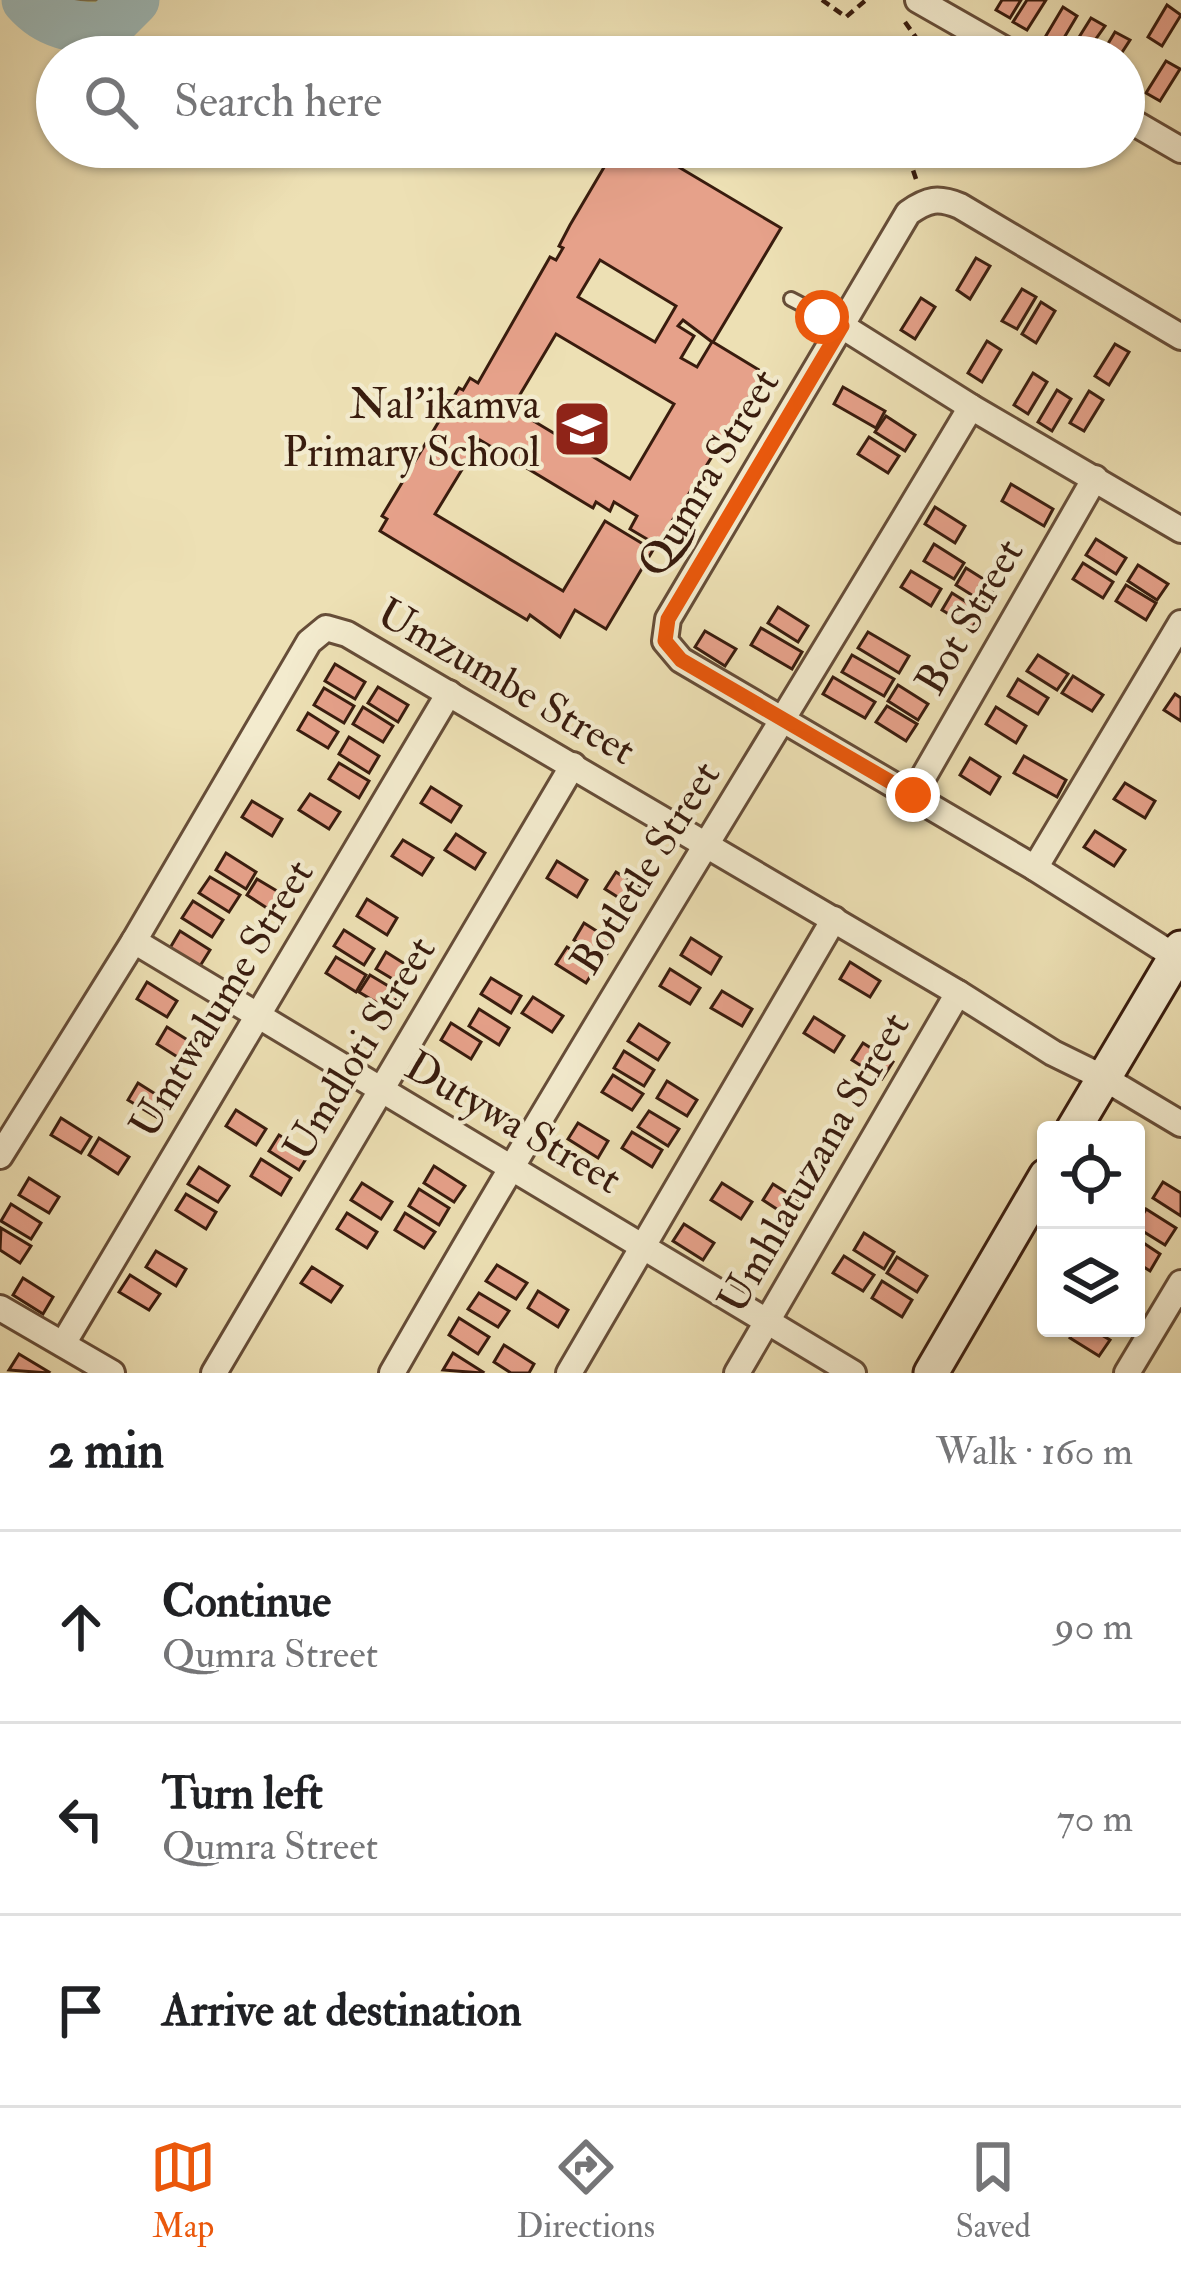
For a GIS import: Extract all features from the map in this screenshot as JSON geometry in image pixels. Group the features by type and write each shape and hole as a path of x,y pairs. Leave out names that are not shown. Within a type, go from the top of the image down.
{"street":[{"path":"910,7 973,36"},
{"path":"1145,129 1181,149"},
{"path":"924,202 940,198 960,206 1181,337"},
{"name":"Qumra Street","path":"924,202 908,213 668,619 665,641 681,660 1178,952"},
{"path":"842,326 1181,530"},
{"name":"Botletle Street","path":"392,1373 510,1167 971,407"},
{"name":"Bot Street","path":"913,795 1095,478"},
{"path":"1035,868 1181,622"},
{"name":"Umzumbe Street","path":"0,1156 134,941 309,642 326,628 347,634 449,693 1053,1053 1181,1124"},
{"name":"Umtwalume Street","path":"63,1344 449,693"},
{"name":"Umdloti Street","path":"214,1373 573,765"},
{"path":"568,1373 834,919"},
{"name":"Dutywa Street","path":"134,941 854,1373"},
{"path":"1078,1121 1178,952"},
{"name":"Umhlatuzana Street","path":"736,1373 958,993"},
{"path":"931,1373 1037,1191"},
{"path":"1127,1373 1181,1283"},
{"path":"0,1310 112,1373"}],"lane":[{"path":"791,299 842,326"}],"path":[{"path":"822,0 846,17 866,0"},
{"path":"910,7 922,36"},
{"path":"911,168 924,202"}],"green space":[{"path":"27,0 134,0 105,29 62,23"}],"building":[{"path":"1002,0 1021,0 1010,18 996,10"},
{"path":"1027,0 1046,0 1027,30 1013,22"},
{"path":"1167,5 1181,15 1162,46 1148,37"},
{"path":"1063,7 1077,16 1065,36 1046,36"},
{"path":"1091,18 1105,26 1098,36 1080,36"},
{"path":"1166,61 1180,69 1160,101 1146,93"},
{"path":"604,168 680,168 781,228 713,342 764,373 657,545 630,529 637,516 614,502 610,511 596,502 593,508 480,440 435,514 563,591 605,521 653,550 606,629 575,610 560,637 530,615 527,620 380,531 387,519 382,516 459,388 463,390 470,378 478,383 550,257 556,260 563,248 559,246","holes":["600,260 676,306 655,342 578,297","683,320 712,342 697,367 681,358 694,336 678,326","556,334 674,404 630,479 512,408"]},
{"path":"976,258 990,266 970,299 957,290"},
{"path":"1022,289 1036,297 1017,329 1002,321"},
{"path":"921,298 935,307 915,339 901,330"},
{"path":"1041,302 1055,311 1036,343 1022,334"},
{"path":"987,341 1001,350 982,382 968,373"},
{"path":"1115,344 1129,352 1109,385 1095,376"},
{"path":"1033,373 1047,382 1028,414 1014,405"},
{"path":"843,387 885,411 876,428 834,404"},
{"path":"1057,390 1071,399 1052,431 1038,422"},
{"path":"1089,391 1103,400 1084,431 1070,423"},
{"path":"886,416 915,435 905,451 875,432"},
{"path":"869,437 899,456 888,473 858,454"},
{"path":"1011,484 1053,509 1044,526 1002,501"},
{"path":"935,507 965,526 955,543 925,524"},
{"path":"1096,539 1126,558 1116,574 1086,555"},
{"path":"934,544 964,563 954,579 924,561"},
{"path":"1083,563 1113,582 1103,598 1073,579"},
{"path":"1138,565 1168,584 1157,600 1128,581"},
{"path":"966,568 996,587 986,604 956,585"},
{"path":"911,571 941,589 931,606 901,587"},
{"path":"1126,585 1156,603 1146,620 1116,601"},
{"path":"952,593 982,612 972,628 942,610"},
{"path":"778,607 808,626 798,642 768,623"},
{"path":"761,628 802,652 792,669 751,645"},
{"path":"705,631 736,649 725,666 695,647"},
{"path":"868,632 909,656 899,673 858,648"},
{"path":"852,655 894,679 884,696 842,672"},
{"path":"1038,655 1068,674 1057,690 1027,671"},
{"path":"335,664 365,682 355,699 325,681"},
{"path":"1073,676 1103,695 1092,711 1062,693"},
{"path":"833,677 875,702 865,718 823,694"},
{"path":"1018,679 1048,698 1038,714 1008,696"},
{"path":"898,685 928,704 918,720 888,701"},
{"path":"378,687 408,705 398,722 368,703"},
{"path":"324,688 354,706 344,723 314,705"},
{"path":"1175,694 1181,698 1181,721 1164,710"},
{"path":"887,706 917,724 906,741 876,722"},
{"path":"363,707 393,726 383,742 353,724"},
{"path":"996,707 1026,726 1016,743 986,724"},
{"path":"308,713 338,732 328,748 298,730"},
{"path":"349,737 379,756 369,773 339,754"},
{"path":"1024,756 1066,780 1057,797 1014,773"},
{"path":"970,758 1000,777 990,794 960,775"},
{"path":"339,763 369,781 359,798 329,779"},
{"path":"1125,783 1155,801 1145,818 1114,799"},
{"path":"431,787 461,806 451,822 421,803"},
{"path":"310,794 340,812 329,829 299,810"},
{"path":"252,801 282,819 272,836 242,817"},
{"path":"1095,831 1125,850 1114,866 1084,847"},
{"path":"456,834 485,853 475,869 445,850"},
{"path":"403,840 433,858 422,875 392,856"},
{"path":"226,853 256,872 246,889 216,870"},
{"path":"557,861 587,880 577,897 547,878"},
{"path":"616,872 646,891 635,908 605,889"},
{"path":"210,877 240,895 229,912 199,893"},
{"path":"257,879 287,897 276,914 247,895"},
{"path":"367,899 397,918 387,935 357,916"},
{"path":"193,901 223,920 212,937 182,918"},
{"path":"584,923 614,942 604,959 574,940"},
{"path":"344,930 374,949 364,965 334,946"},
{"path":"180,931 210,950 200,966 170,948"},
{"path":"691,938 721,957 711,974 681,955"},
{"path":"567,947 597,966 586,983 556,964"},
{"path":"386,952 416,971 406,987 376,969"},
{"path":"336,957 366,975 356,992 326,973"},
{"path":"850,962 880,981 870,997 840,979"},
{"path":"670,969 700,988 690,1004 660,986"},
{"path":"370,975 400,993 389,1010 359,992"},
{"path":"491,978 521,996 511,1013 481,994"},
{"path":"147,982 177,1001 167,1017 137,999"},
{"path":"722,991 752,1009 742,1026 711,1008"},
{"path":"533,997 563,1016 552,1032 522,1013"},
{"path":"479,1009 509,1028 499,1045 469,1026"},
{"path":"814,1017 844,1036 834,1052 804,1033"},
{"path":"451,1023 481,1042 471,1059 441,1040"},
{"path":"639,1024 669,1043 658,1060 628,1041"},
{"path":"167,1027 197,1046 187,1063 157,1044"},
{"path":"863,1043 893,1062 882,1079 852,1060"},
{"path":"624,1051 654,1070 644,1086 614,1068"},
{"path":"613,1075 643,1094 632,1110 602,1092"},
{"path":"667,1081 697,1100 687,1116 657,1098"},
{"path":"138,1083 168,1102 158,1118 128,1100"},
{"path":"236,1110 266,1129 256,1145 226,1126"},
{"path":"649,1111 679,1129 668,1146 638,1127"},
{"path":"61,1118 91,1137 81,1153 51,1135"},
{"path":"578,1123 608,1141 598,1158 568,1139"},
{"path":"632,1132 662,1150 652,1167 622,1148"},
{"path":"279,1135 309,1154 299,1170 269,1151"},
{"path":"99,1138 129,1157 118,1174 89,1155"},
{"path":"261,1159 291,1178 281,1195 251,1176"},
{"path":"434,1166 465,1186 454,1202 424,1183"},
{"path":"199,1167 229,1186 218,1202 188,1184"},
{"path":"29,1178 59,1197 49,1213 19,1195"},
{"path":"1163,1182 1181,1193 1181,1216 1153,1198"},
{"path":"362,1183 392,1202 381,1219 351,1200"},
{"path":"722,1183 752,1202 741,1219 711,1200"},
{"path":"773,1184 803,1203 792,1219 763,1200"},
{"path":"419,1189 449,1208 439,1225 409,1206"},
{"path":"186,1194 216,1212 206,1229 176,1210"},
{"path":"11,1204 41,1223 31,1239 1,1221"},
{"path":"1145,1211 1176,1228 1165,1245 1145,1233"},
{"path":"347,1213 377,1232 367,1248 337,1229"},
{"path":"405,1213 435,1232 424,1248 395,1230"},
{"path":"684,1224 714,1243 703,1260 673,1241"},
{"path":"1,1228 31,1246 20,1263 0,1250"},
{"path":"864,1233 894,1252 884,1269 854,1250"},
{"path":"1145,1244 1160,1254 1150,1271 1145,1268"},
{"path":"156,1251 186,1269 176,1286 146,1267"},
{"path":"844,1256 874,1275 863,1291 833,1273"},
{"path":"897,1257 927,1276 917,1292 887,1273"},
{"path":"497,1265 527,1283 516,1299 486,1281"},
{"path":"312,1267 342,1286 331,1302 301,1283"},
{"path":"130,1275 160,1294 149,1310 119,1292"},
{"path":"23,1278 53,1297 43,1314 13,1295"},
{"path":"882,1281 912,1300 902,1317 872,1298"},
{"path":"538,1291 568,1310 558,1327 528,1308"},
{"path":"479,1293 509,1311 498,1327 468,1309"},
{"path":"459,1318 489,1337 478,1354 449,1335"},
{"path":"1105,1337 1110,1340 1099,1356 1070,1338"},
{"path":"504,1345 534,1364 529,1373 511,1373 494,1362"},
{"path":"453,1353 483,1372 443,1370"},
{"path":"19,1354 49,1372 9,1370"}],"waterway":[{"path":"27,0 62,23 105,29 134,0"}],"place":[{"name":"Nal'ikamva Primary School","path":"582,429"}],"route":[{"path":"822,317 842,326 668,619 665,641 681,660 913,795"}]}
